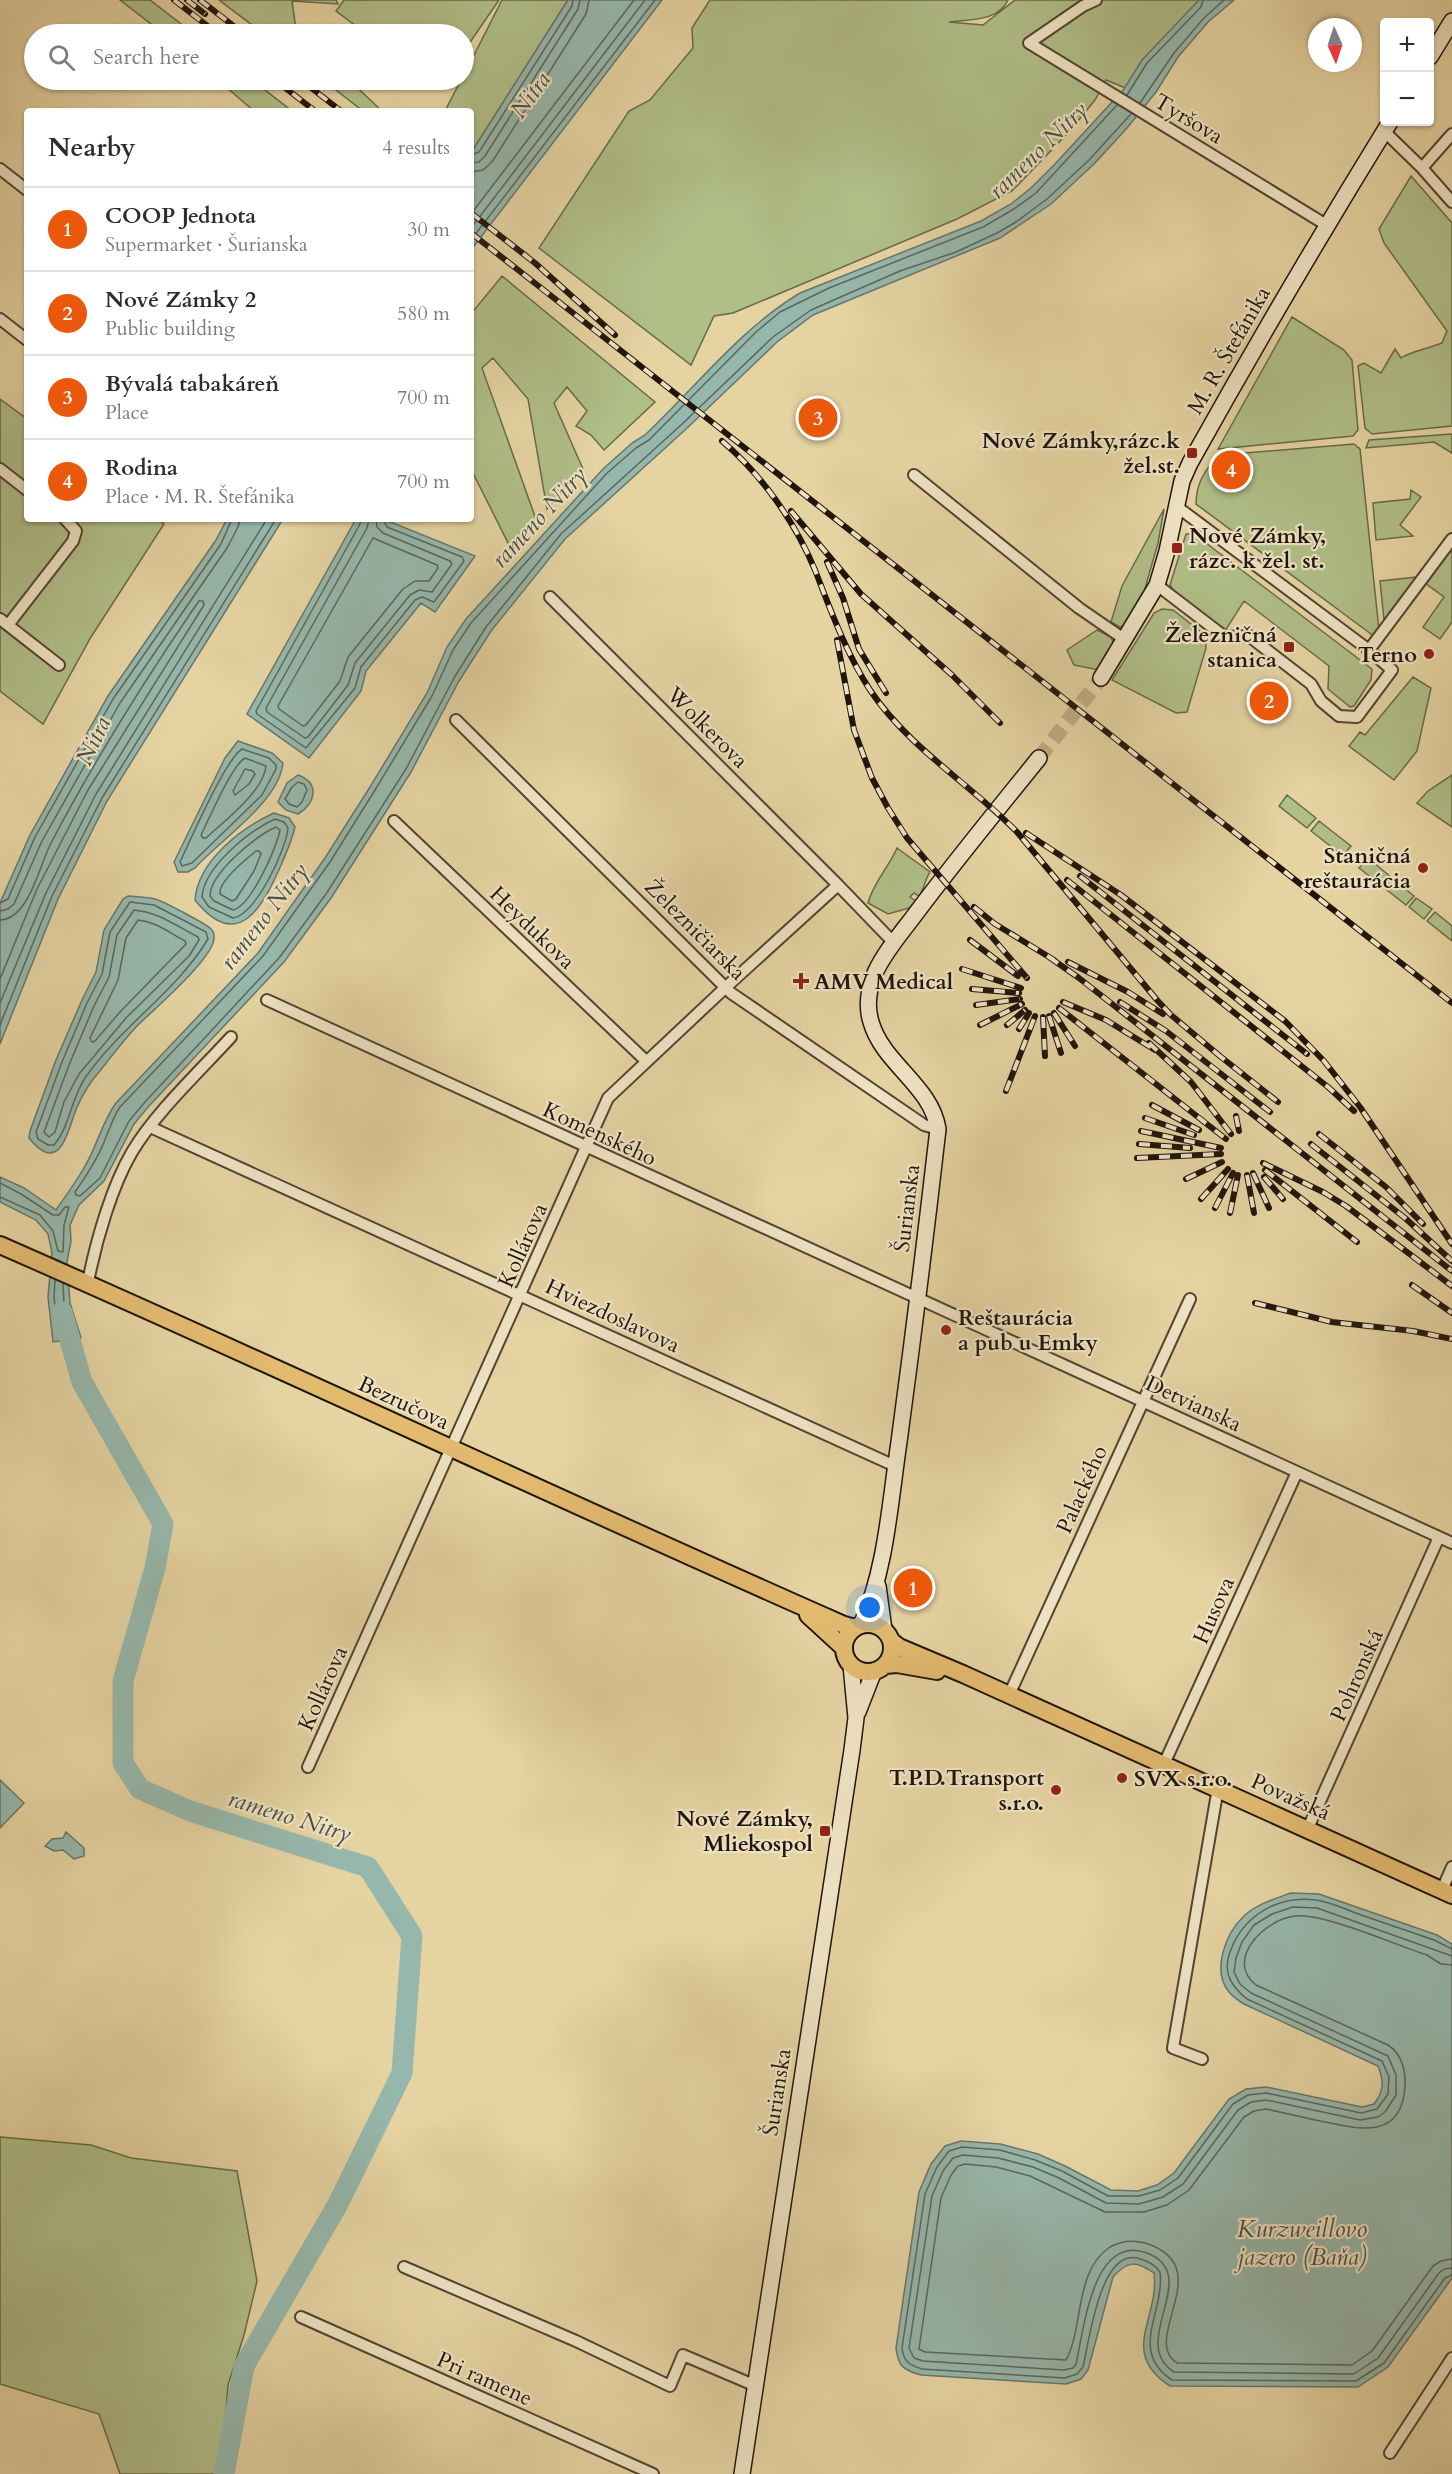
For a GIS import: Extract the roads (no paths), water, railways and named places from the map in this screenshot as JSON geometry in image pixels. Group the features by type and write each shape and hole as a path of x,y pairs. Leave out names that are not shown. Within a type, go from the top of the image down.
{"main road":[{"name":"Bezručova","path":"0,1245 83,1278 451,1449 844,1625 873,1624 887,1636"},
{"name":"Bezručova","path":"788,1600 844,1648 851,1665"},
{"path":"844,1648 847,1636 858,1626"},
{"name":"Považská","path":"887,1636 899,1647 1009,1695 1120,1752 1164,1764 1447,1892"},
{"path":"851,1665 861,1671 879,1668 891,1653 887,1636"},
{"name":"Považská","path":"879,1668 911,1666 979,1682"}],"street":[{"name":"Tyršova","path":"1096,0 1083,6 1029,43 1329,226"},
{"path":"1434,50 1452,21"},
{"path":"1387,126 1452,202"},
{"name":"M. R. Štefánika","path":"1101,678 1156,585 1167,551 1182,481 1190,463 1279,304 1329,226 1387,126"},
{"path":"1422,168 1452,134"},
{"path":"0,169 24,188"},
{"path":"0,319 24,338"},
{"path":"0,469 24,488"},
{"path":"914,475 1077,609 1124,639"},
{"path":"1156,585 1225,637 1249,636 1311,684 1321,701 1339,716 1357,717 1392,670 1369,650 1176,506"},
{"path":"59,665 4,622 73,541 76,531 68,522"},
{"path":"1369,650 1452,539"},
{"name":"Wolkerova","path":"550,597 838,885"},
{"name":"Železničiarska","path":"456,720 731,993 924,1125 938,1129"},
{"name":"Šurianska","path":"858,1626 877,1580 918,1299 938,1129 936,1116 928,1102 882,1044 871,1023 868,1000 871,982 894,943 1039,758"},
{"name":"Heydukova","path":"394,821 646,1061"},
{"path":"838,885 894,943"},
{"name":"Kollárova","path":"308,1767 608,1098 838,885"},
{"name":"Komenského","path":"267,1000 918,1299"},
{"path":"83,1278 132,1151 150,1127 231,1036"},
{"name":"Hviezdoslavova","path":"150,1127 895,1466"},
{"name":"Detvianska","path":"918,1299 1452,1543"},
{"name":"Palackého","path":"1009,1695 1190,1299"},
{"name":"Husova","path":"1164,1764 1297,1472"},
{"name":"Pohronská","path":"1308,1828 1439,1537"},
{"name":"Šurianska","path":"877,1580 887,1636"},
{"name":"Šurianska","path":"742,2474 856,1718 851,1665"},
{"name":"Šurianska","path":"856,1718 879,1668"},
{"path":"1202,2059 1173,2048 1218,1788"},
{"path":"1447,1892 1452,1867"},
{"path":"404,2267 670,2386 682,2355 756,2386"},
{"name":"Pri ramene","path":"301,2317 653,2474"},
{"path":"1390,2453 1452,2358"}],"water":[{"name":"Nitra","path":"568,0 662,0 474,246 474,148"},
{"path":"1199,0 1234,0 1208,22 1178,57 1156,92 1127,128 1094,164 1051,204 1000,238 813,315 777,342 685,430 565,539 491,631 459,681 411,772 331,898 284,962 134,1124 104,1181 79,1205 70,1225 71,1241 67,1262 70,1303 81,1338 53,1342 48,1297 52,1253 48,1234 36,1220 0,1202 0,1177 24,1188 56,1210 85,1166 116,1103 258,953 325,858 427,693 447,647 466,619 603,469 632,443 645,435 738,341 778,307 800,293 981,221 1011,204 1055,164 1124,89 1142,60"},
{"name":"Nitra","path":"225,522 281,522 107,801 58,899 0,1044 0,903 30,835 108,696 216,540"},
{"path":"354,522 390,522 475,556 435,612 421,603 366,671 361,691 309,758 247,714"},
{"path":"238,741 272,753 283,763 279,778 271,792 247,820 195,868 188,872 178,872 174,862 225,758"},
{"path":"298,775 310,783 313,793 309,804 298,814 286,810 278,802 287,783"},
{"path":"274,813 289,818 295,827 286,854 267,894 248,918 237,923 225,923 211,916 195,900 204,872 213,859 235,837"},
{"path":"128,896 155,899 175,908 211,929 214,938 211,947 194,970 137,1026 96,1076 79,1102 62,1145 56,1151 49,1153 40,1149 29,1138 30,1131 56,1060 96,972 104,930 123,899"},
{"path":"0,1780 24,1803 0,1828"},
{"path":"66,1832 84,1848 84,1856 74,1859 63,1850 54,1851 45,1846 52,1839 63,1838"},
{"name":"Kurzweillovo jazero (Baňa)","path":"1291,1893 1319,1894 1437,1935 1452,1944 1452,2278 1388,2367 1358,2387 1170,2386 1155,2373 1146,2360 1144,2347 1152,2305 1154,2273 1142,2266 1132,2264 1113,2277 1088,2370 1081,2379 1066,2384 921,2375 902,2366 896,2348 919,2192 931,2164 945,2146 961,2141 1000,2144 1038,2154 1111,2190 1138,2191 1157,2185 1174,2173 1229,2099 1246,2089 1266,2087 1362,2107 1374,2104 1380,2095 1382,2086 1378,2066 1244,2004 1231,1994 1224,1983 1221,1973 1223,1952 1237,1923 1254,1908"}],"waterway":[{"name":"rameno Nitry","path":"62,1312 82,1382 163,1524 155,1568 123,1681 123,1763 140,1789 190,1811 368,1867 412,1936 402,2073 338,2204 244,2366 224,2474"}],"tunnel":[{"path":"1039,758 1101,678"}],"railway":[{"path":"174,0 205,24"},
{"path":"187,0 205,14"},
{"path":"200,0 231,24"},
{"path":"288,90 311,108"},
{"path":"314,90 337,108"},
{"path":"474,215 535,263 615,335"},
{"path":"474,235 1452,1003"},
{"path":"722,441 764,484 798,534 854,661 870,690 886,711 921,747 1017,832 1157,1000 1171,1015 1221,1057"},
{"path":"791,511 861,594 952,675 1000,723"},
{"path":"827,562 843,598 859,649 886,693"},
{"path":"837,640 854,730 872,778 888,808 907,838 1027,978"},
{"path":"1026,833 1121,895 1285,1021 1324,1061 1360,1107 1452,1244"},
{"path":"1080,876 1307,1054"},
{"path":"1067,880 1328,1087 1354,1111"},
{"path":"974,907 995,924 1054,960"},
{"path":"970,940 1018,976"},
{"path":"1049,957 1079,978 1452,1271"},
{"path":"1068,962 1128,992 1163,1014"},
{"path":"962,969 1021,988"},
{"path":"972,989 1019,993"},
{"path":"976,1005 1020,999"},
{"path":"1063,1002 1106,1020 1155,1050"},
{"path":"1120,1002 1166,1031 1270,1112"},
{"path":"980,1025 1022,1004"},
{"path":"1059,1008 1226,1139"},
{"path":"1007,1025 1025,1010"},
{"path":"1019,1029 1029,1013"},
{"path":"1054,1013 1075,1046"},
{"path":"1006,1091 1035,1016"},
{"path":"1049,1016 1061,1053"},
{"path":"1043,1017 1045,1056"},
{"path":"1149,1043 1191,1082 1231,1134"},
{"path":"1216,1053 1278,1102"},
{"path":"1152,1105 1199,1130"},
{"path":"1236,1116 1239,1131"},
{"path":"1145,1118 1194,1135"},
{"path":"1141,1131 1221,1148"},
{"path":"1319,1134 1386,1187 1423,1224"},
{"path":"1139,1144 1190,1148"},
{"path":"1311,1144 1405,1218 1452,1261"},
{"path":"1137,1158 1221,1154"},
{"path":"1186,1179 1222,1162"},
{"path":"1263,1163 1323,1192 1346,1206 1452,1286"},
{"path":"1201,1199 1228,1169"},
{"path":"1265,1170 1357,1242"},
{"path":"1215,1208 1233,1173"},
{"path":"1253,1173 1269,1208"},
{"path":"1230,1213 1238,1175"},
{"path":"1247,1175 1254,1213"},
{"path":"1264,1177 1283,1199"},
{"path":"1412,1285 1452,1313"},
{"path":"1255,1303 1332,1322 1413,1331 1452,1339"}],"place":[{"name":"Bývalá tabakáreň","path":"818,418"},
{"name":"Nové Zámky,rázc.k žel.st.","path":"1192,453"},
{"name":"Rodina","path":"1231,470"},
{"name":"Nové Zámky, rázc. k žel. st.","path":"1177,548"},
{"name":"Železničná stanica","path":"1289,647"},
{"name":"Terno","path":"1429,654"},
{"name":"Nové Zámky 2","path":"1269,701"},
{"name":"Staničná reštaurácia","path":"1423,868"},
{"name":"AMV Medical","path":"801,981"},
{"name":"Reštaurácia a pub u Emky","path":"946,1330"},
{"name":"COOP Jednota","path":"913,1588"},
{"name":"SVX s.r.o.","path":"1122,1778"},
{"name":"T.P.D.Transport s.r.o.","path":"1056,1790"},
{"name":"Nové Zámky, Mliekospol","path":"825,1831"}]}
